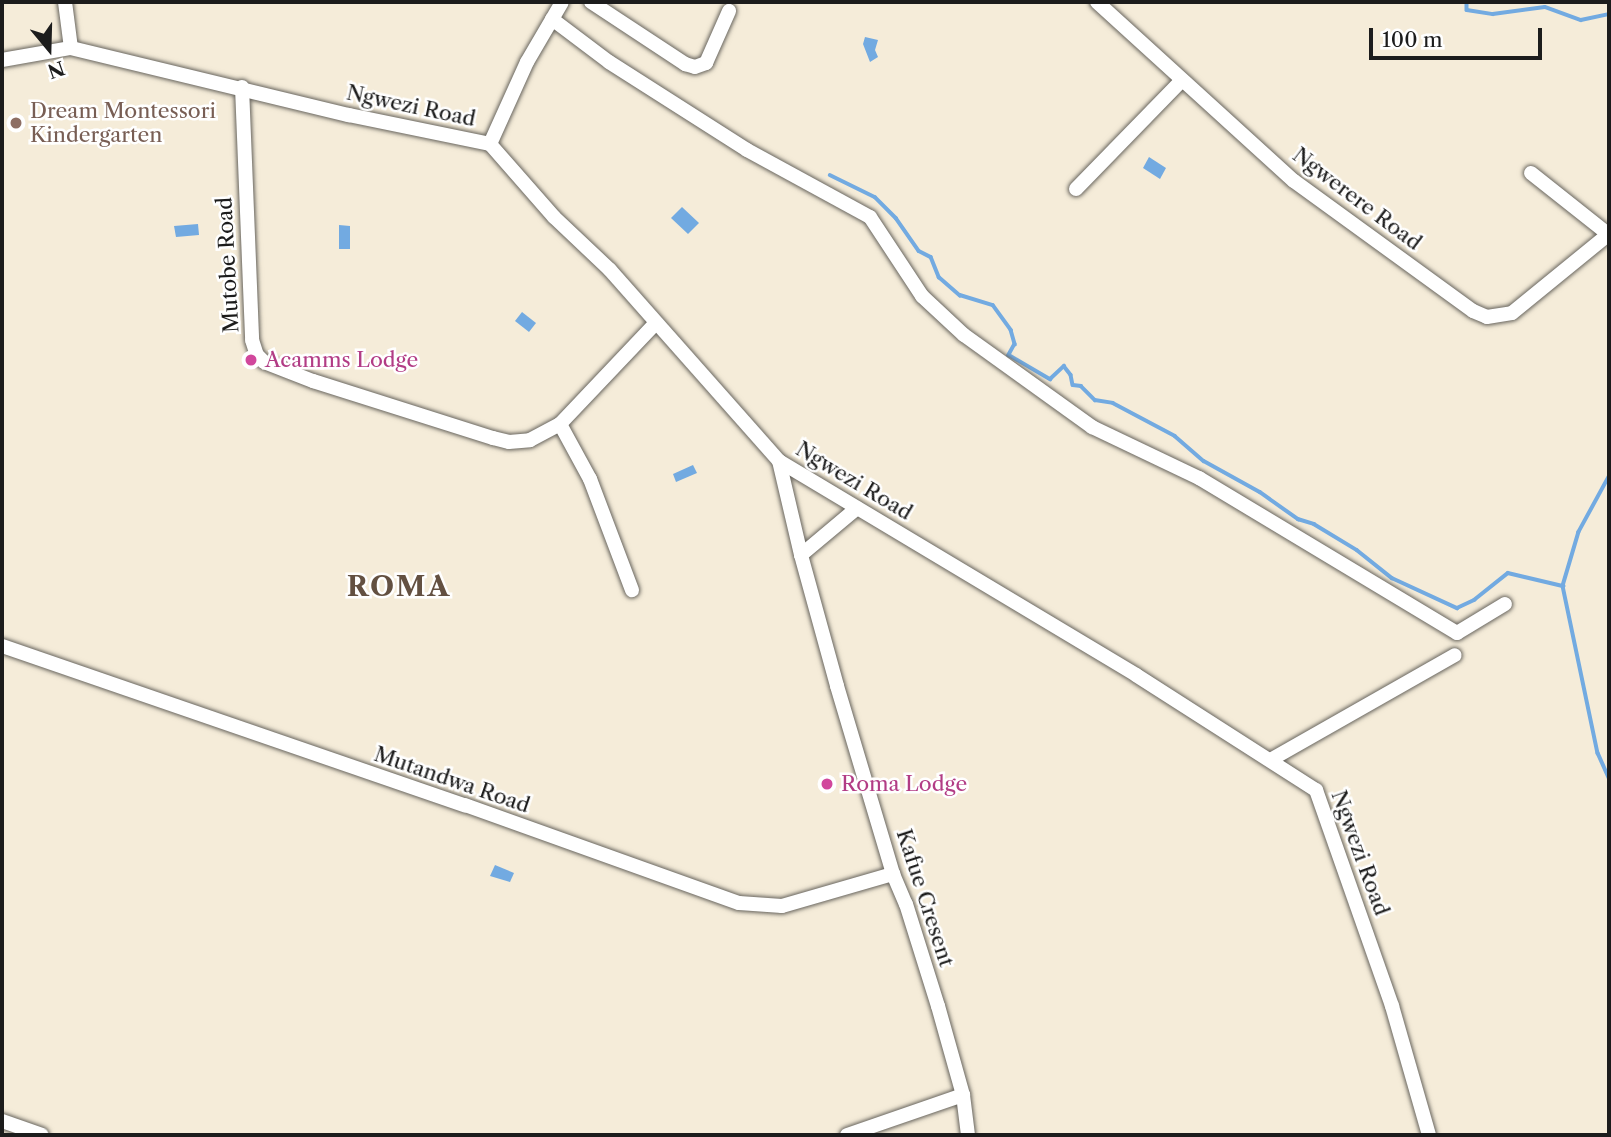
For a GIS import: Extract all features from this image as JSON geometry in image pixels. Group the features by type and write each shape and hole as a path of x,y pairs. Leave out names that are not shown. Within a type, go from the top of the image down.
{"street":[{"path":"65,2 71,48"},
{"path":"490,144 527,62 562,2"},
{"path":"591,2 685,64 695,67 706,63 729,11"},
{"name":"Ngwerere Road","path":"1097,2 1294,181 1472,311 1487,317 1512,313 1609,234"},
{"path":"552,19 609,62 747,150 870,217 922,296 964,335 1092,427 1199,478 1458,633 1505,604"},
{"name":"Ngwezi Road","path":"2,60 71,48 242,87 349,115 490,144 554,217 610,270 779,461 1272,759 1308,784 1322,800 1392,1006 1429,1135"},
{"path":"1076,189 1182,80"},
{"name":"Mutobe Road","path":"242,87 252,340 257,355 264,362 313,381 509,442 530,440 560,424 656,323"},
{"path":"1531,173 1609,234"},
{"path":"560,424 590,479 632,590"},
{"name":"Kafue Cresent","path":"779,461 801,555 893,874 919,944 963,1095 968,1135"},
{"path":"801,555 857,508"},
{"name":"Mutandwa Road","path":"2,646 465,805 739,903 782,906 893,874"},
{"path":"1272,759 1455,655"},
{"path":"847,1135 963,1095"},
{"path":"2,1121 43,1135"}],"water":[{"path":"865,37 878,40 875,50 878,57 870,62 863,44"},
{"path":"1149,157 1166,168 1160,179 1143,168"},
{"path":"682,207 699,223 688,234 671,218"},
{"path":"198,224 199,235 176,237 174,226"},
{"path":"339,225 350,226 350,249 339,249"},
{"path":"522,312 536,323 529,332 515,321"},
{"path":"693,465 697,473 676,482 673,474"},
{"path":"495,865 514,873 510,882 490,876"}],"waterway":[{"path":"1467,2 1467,10 1493,14 1545,7 1581,20 1609,14"},
{"path":"830,175 875,197 896,218 919,251 931,257 939,277 960,295 993,305 1011,330 1015,344 1009,355 1050,379 1064,366 1071,375 1073,385 1081,386 1095,400 1113,403 1175,436 1204,461 1260,492 1298,519 1314,524 1357,550 1392,578 1457,608 1474,600 1508,573 1563,586"},
{"path":"1609,477 1579,532 1563,586 1598,753 1609,778"}],"place":[{"name":"Dream Montessori Kindergarten","path":"16,123"},
{"name":"Acamms Lodge","path":"251,360"},
{"name":"Roma Lodge","path":"827,784"}],"district":[{"name":"ROMA","path":"399,586"}]}
